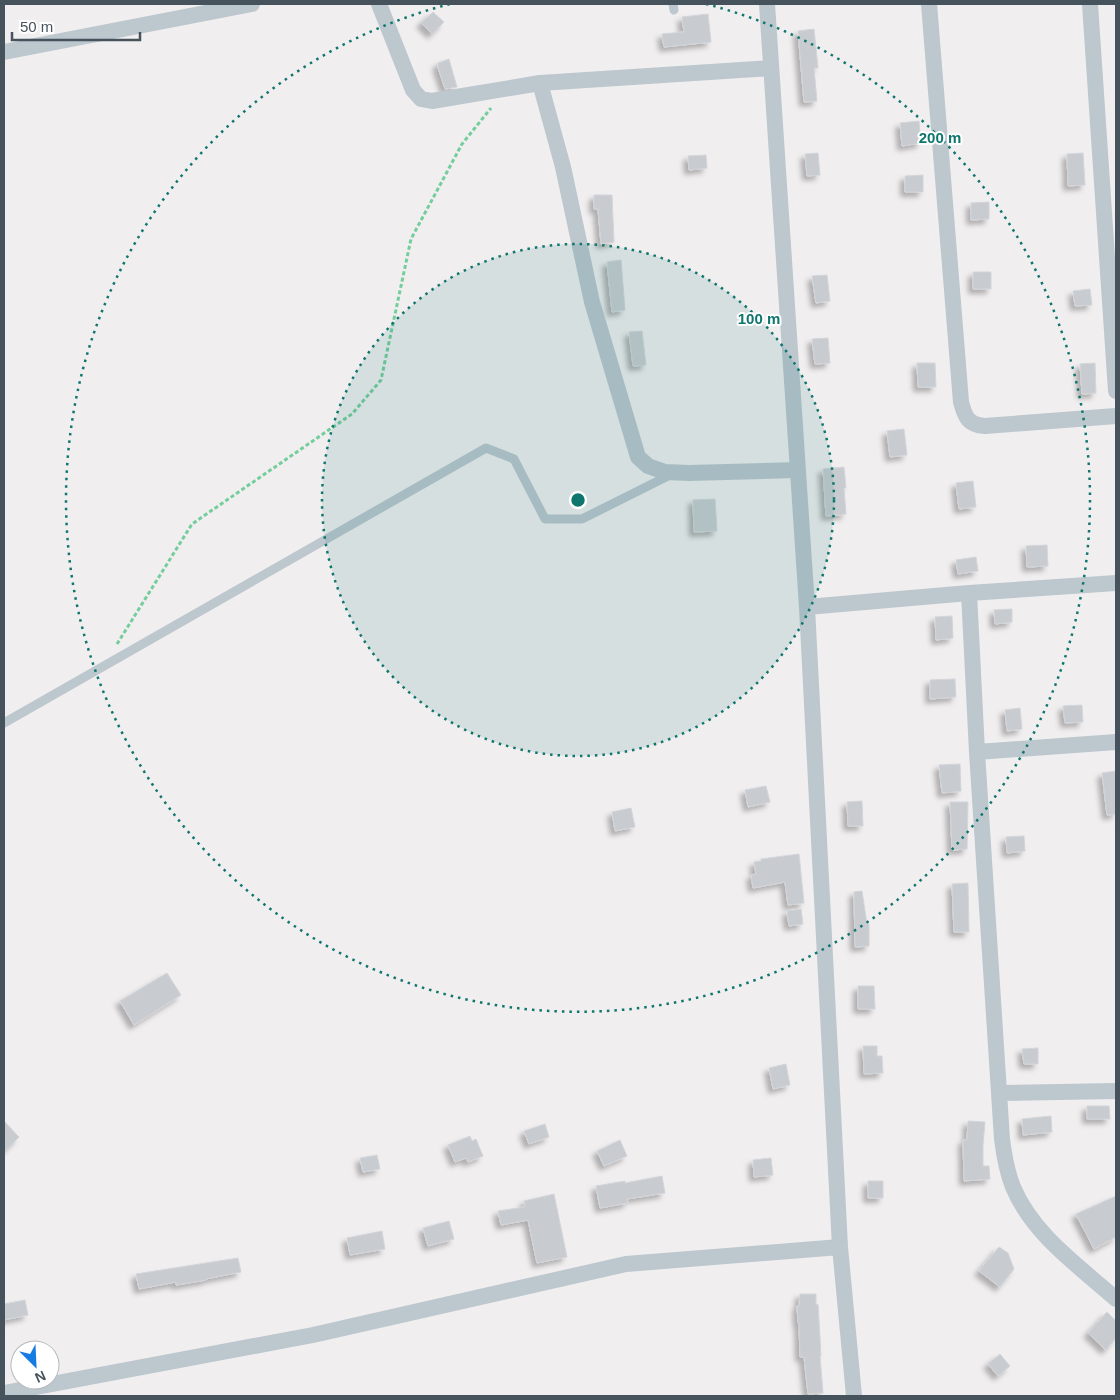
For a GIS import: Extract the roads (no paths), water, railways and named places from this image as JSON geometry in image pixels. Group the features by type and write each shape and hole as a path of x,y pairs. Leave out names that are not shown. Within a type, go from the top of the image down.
{"street":[{"path":"4,52 252,4"},
{"path":"379,4 413,90 420,99 432,101 540,83 771,68"},
{"path":"767,4 798,470 840,1247 854,1396"},
{"path":"929,4 961,402 964,413 968,420 976,426 1116,416"},
{"path":"1090,4 1116,391"},
{"path":"540,83 562,167 592,302 638,457 648,466 665,472 798,470"},
{"path":"806,607 1116,583"},
{"path":"970,594 977,752 1002,1139 1006,1163 1014,1188 1026,1210 1040,1228 1056,1246 1116,1299"},
{"path":"977,752 1116,742"},
{"path":"1000,1093 1116,1091"},
{"path":"4,1393 313,1335 626,1264 840,1247"}],"lane":[{"path":"4,723 486,448 514,459 545,519 582,519 676,472"}]}
